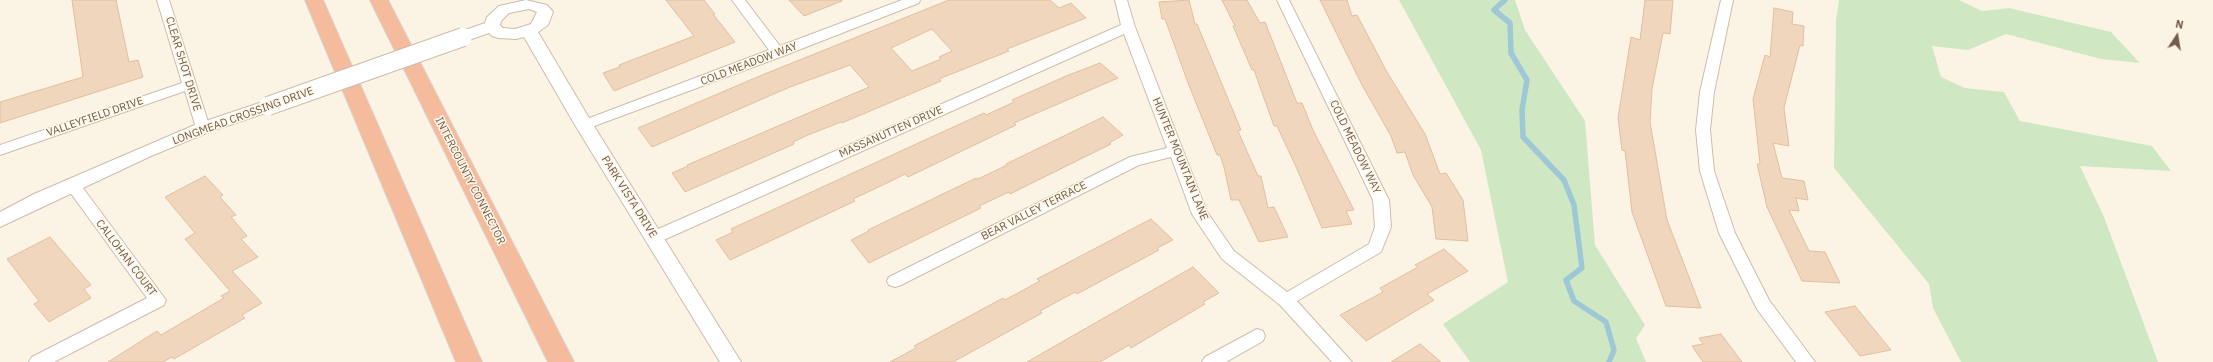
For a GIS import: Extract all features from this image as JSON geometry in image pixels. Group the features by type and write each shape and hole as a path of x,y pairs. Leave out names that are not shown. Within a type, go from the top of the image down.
{"highway":[{"path":"314,0 469,362"},
{"name":"INTERCOUNTY CONNECTOR","path":"379,0 561,362"}],"street":[{"name":"CLEAR SHOT DRIVE","path":"163,0 203,128"},
{"path":"738,0 778,53"},
{"name":"COLD MEADOW WAY","path":"584,125 778,53 914,0"},
{"name":"HUNTER MOUNTAIN LANE","path":"1121,0 1128,27 1200,214 1228,255 1286,300 1343,362"},
{"name":"COLD MEADOW WAY","path":"1283,0 1381,200 1383,227 1375,248 1286,300"},
{"path":"1727,0 1707,92 1703,130 1708,172 1727,233 1763,304 1806,362"},
{"path":"510,3 530,4 542,8 545,17 542,22 529,31 516,34 498,33 492,26 493,20 510,3"},
{"name":"LONGMEAD CROSSING DRIVE","path":"0,220 72,184 203,128 492,26"},
{"name":"MASSANUTTEN DRIVE","path":"653,238 1128,27"},
{"name":"PARK VISTA DRIVE","path":"529,31 584,125 731,362"},
{"name":"VALLEYFIELD DRIVE","path":"0,150 189,85"},
{"name":"BEAR VALLEY TERRACE","path":"895,281 1135,160 1176,151"},
{"name":"CALLOHAN COURT","path":"38,362 158,300 72,184"},
{"path":"1211,362 1256,336"}],"green space":[{"path":"1399,0 1515,0 1525,30 1585,121 1595,245 1645,325 1636,338 1646,362 1470,362 1443,324 1508,282 1481,150"},
{"path":"1839,0 1959,0 1982,11 2009,8 2111,32 2140,63 2101,59 2006,34 1968,50 1932,46 1941,77 1965,88 2004,92 2020,121 2152,146 2171,171 2080,166 2104,217 2158,362 1961,362 1933,308 1929,284 1834,168 1836,21"}],"building":[{"path":"72,0 116,0 129,62 138,60 143,77 0,123 0,102 83,77"},
{"path":"666,0 704,0 735,42 614,91 603,73 620,67 619,65 694,36"},
{"path":"789,0 842,0 842,1 804,16"},
{"path":"949,0 1050,0 1059,8 1071,3 1086,18 1007,49 1009,51 939,79 941,81 842,123 841,122 808,135 793,142 794,144 685,192 672,173 688,166 687,165 869,87 850,65 790,87 652,147 638,128 762,75","holes":["932,29 952,51 939,57 941,59 912,71 891,48"]},
{"path":"1189,0 1195,24 1197,24 1241,130 1238,131 1258,176 1261,176 1268,208 1274,207 1288,237 1259,242 1239,200 1231,200 1220,155 1217,155 1188,83 1165,19 1162,19 1159,2"},
{"path":"1222,0 1247,0 1260,23 1265,22 1297,103 1302,103 1313,130 1354,210 1346,211 1352,224 1322,228 1277,126 1274,126 1254,70 1252,70 1233,26 1235,26"},
{"path":"1320,0 1347,0 1352,16 1357,15 1387,72 1425,134 1440,174 1446,173 1463,200 1468,241 1436,239 1432,207 1413,175 1405,152 1397,153 1391,136 1362,85"},
{"path":"1645,0 1673,0 1670,34 1663,33 1652,89 1650,122 1667,220 1701,308 1666,306 1632,212 1625,151 1622,150 1618,118 1631,37 1640,40"},
{"path":"1774,8 1793,12 1792,24 1804,26 1803,46 1800,45 1784,108 1789,146 1773,143 1782,178 1804,181 1808,200 1796,198 1799,211 1789,210 1809,251 1825,252 1840,283 1802,281 1767,207 1757,164 1760,164 1753,99 1765,55 1770,57"},
{"path":"1100,63 1118,78 1014,123 1016,125 908,177 905,174 853,199 855,201 730,260 716,240 733,232 731,229 984,113 986,115 1014,102 1012,100"},
{"path":"1103,117 1123,135 1109,143 1111,144 1010,194 1009,192 979,206 981,208 869,263 851,240 869,231 868,230 976,178 978,179"},
{"path":"205,176 223,195 220,197 236,215 231,217 247,236 241,239 258,257 232,271 262,303 242,315 245,318 174,359 172,357 163,362 108,362 157,331 161,335 224,298 221,296 230,291 185,239 195,233 165,197"},
{"path":"1151,219 1173,240 1157,248 1159,250 1077,294 1075,292 1040,311 1042,313 953,362 890,362 916,348 914,346 1003,298 1005,300 1040,281 1037,279"},
{"path":"50,237 91,285 84,289 91,298 49,322 34,304 39,301 7,259"},
{"path":"1444,249 1468,271 1427,294 1434,300 1366,341 1340,315 1383,292 1380,288 1418,267 1415,265"},
{"path":"1193,267 1219,293 1203,302 1205,304 1131,348 1129,345 1100,362 1027,362"},
{"path":"1855,306 1891,350 1860,356 1825,312"},
{"path":"1721,334 1742,362 1703,362 1692,346 1703,344 1699,338"},
{"path":"1420,344 1441,362 1391,362"}],"waterway":[{"path":"1505,0 1494,10 1510,23 1511,53 1527,80 1522,110 1523,137 1564,180 1574,205 1582,268 1566,280 1574,301 1606,322 1614,350 1609,362"}]}
